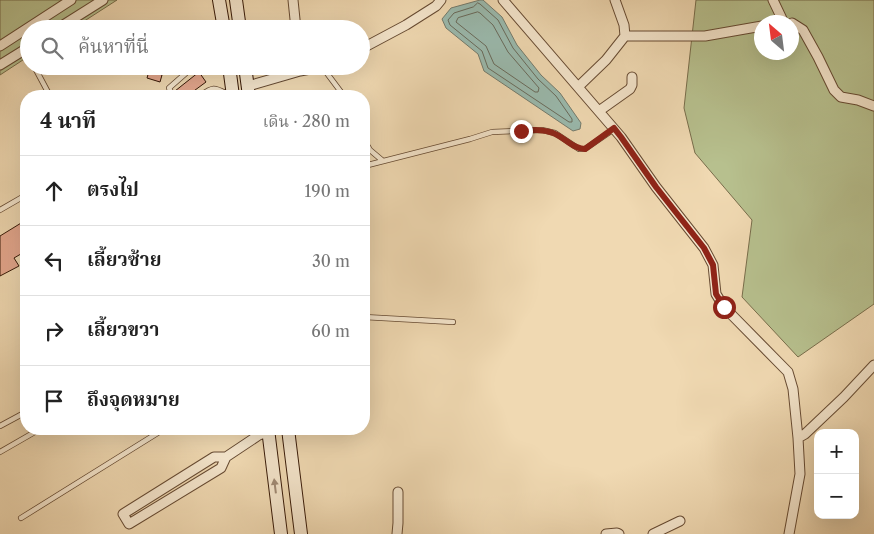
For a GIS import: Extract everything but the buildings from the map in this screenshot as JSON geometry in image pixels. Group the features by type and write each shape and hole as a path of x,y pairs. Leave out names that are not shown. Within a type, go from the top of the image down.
{"main road":[{"path":"219,0 222,20"},
{"path":"236,0 239,20"},
{"path":"230,75 232,90"},
{"path":"246,75 248,90"},
{"path":"269,435 282,534"},
{"path":"289,435 301,534"}],"street":[{"path":"40,20 71,0"},
{"path":"71,20 103,0"},
{"path":"293,0 295,20"},
{"path":"370,44 406,25 436,6 441,0"},
{"path":"503,0 599,111 611,131 621,137 656,187 704,248 713,265 716,294 724,307 788,372 793,389 800,474 789,534"},
{"path":"578,87 606,60 625,36 624,25 615,0"},
{"path":"773,0 782,15"},
{"path":"625,36 705,36 754,27"},
{"path":"799,28 803,30 834,90 841,97 858,100 874,106"},
{"path":"0,46 20,33"},
{"path":"0,65 20,54"},
{"path":"250,90 286,75"},
{"path":"599,111 630,89 632,78"},
{"path":"798,438 805,434 844,397 874,365"},
{"path":"226,457 214,457 123,514 129,524 221,468 226,457 259,435"},
{"path":"397,534 398,492"},
{"path":"652,534 680,521"},
{"path":"606,534 617,532 619,534"}],"lane":[{"path":"39,75 47,90"},
{"path":"170,90 169,88 184,75"},
{"path":"330,75 340,90"},
{"path":"370,165 492,132 542,130 555,133 580,149 585,149 611,131"},
{"path":"370,150 383,162"},
{"path":"0,210 20,198"},
{"path":"370,317 453,322"},
{"path":"0,426 20,415"},
{"path":"0,452 30,435"},
{"path":"21,518 154,435"}],"green space":[{"path":"0,0 117,0 86,20 20,20 20,62 0,75"},
{"path":"696,0 874,0 874,304 798,357 742,297 752,220 695,153 684,108"}],"water":[{"path":"483,0 502,17 517,45 541,75 560,93 581,123 580,129 573,131 484,71 478,54 446,28 442,19 451,8"}],"route":[{"path":"521,131 542,130 555,133 580,149 585,149 614,128 656,187 704,248 713,265 716,294 724,307"}]}
